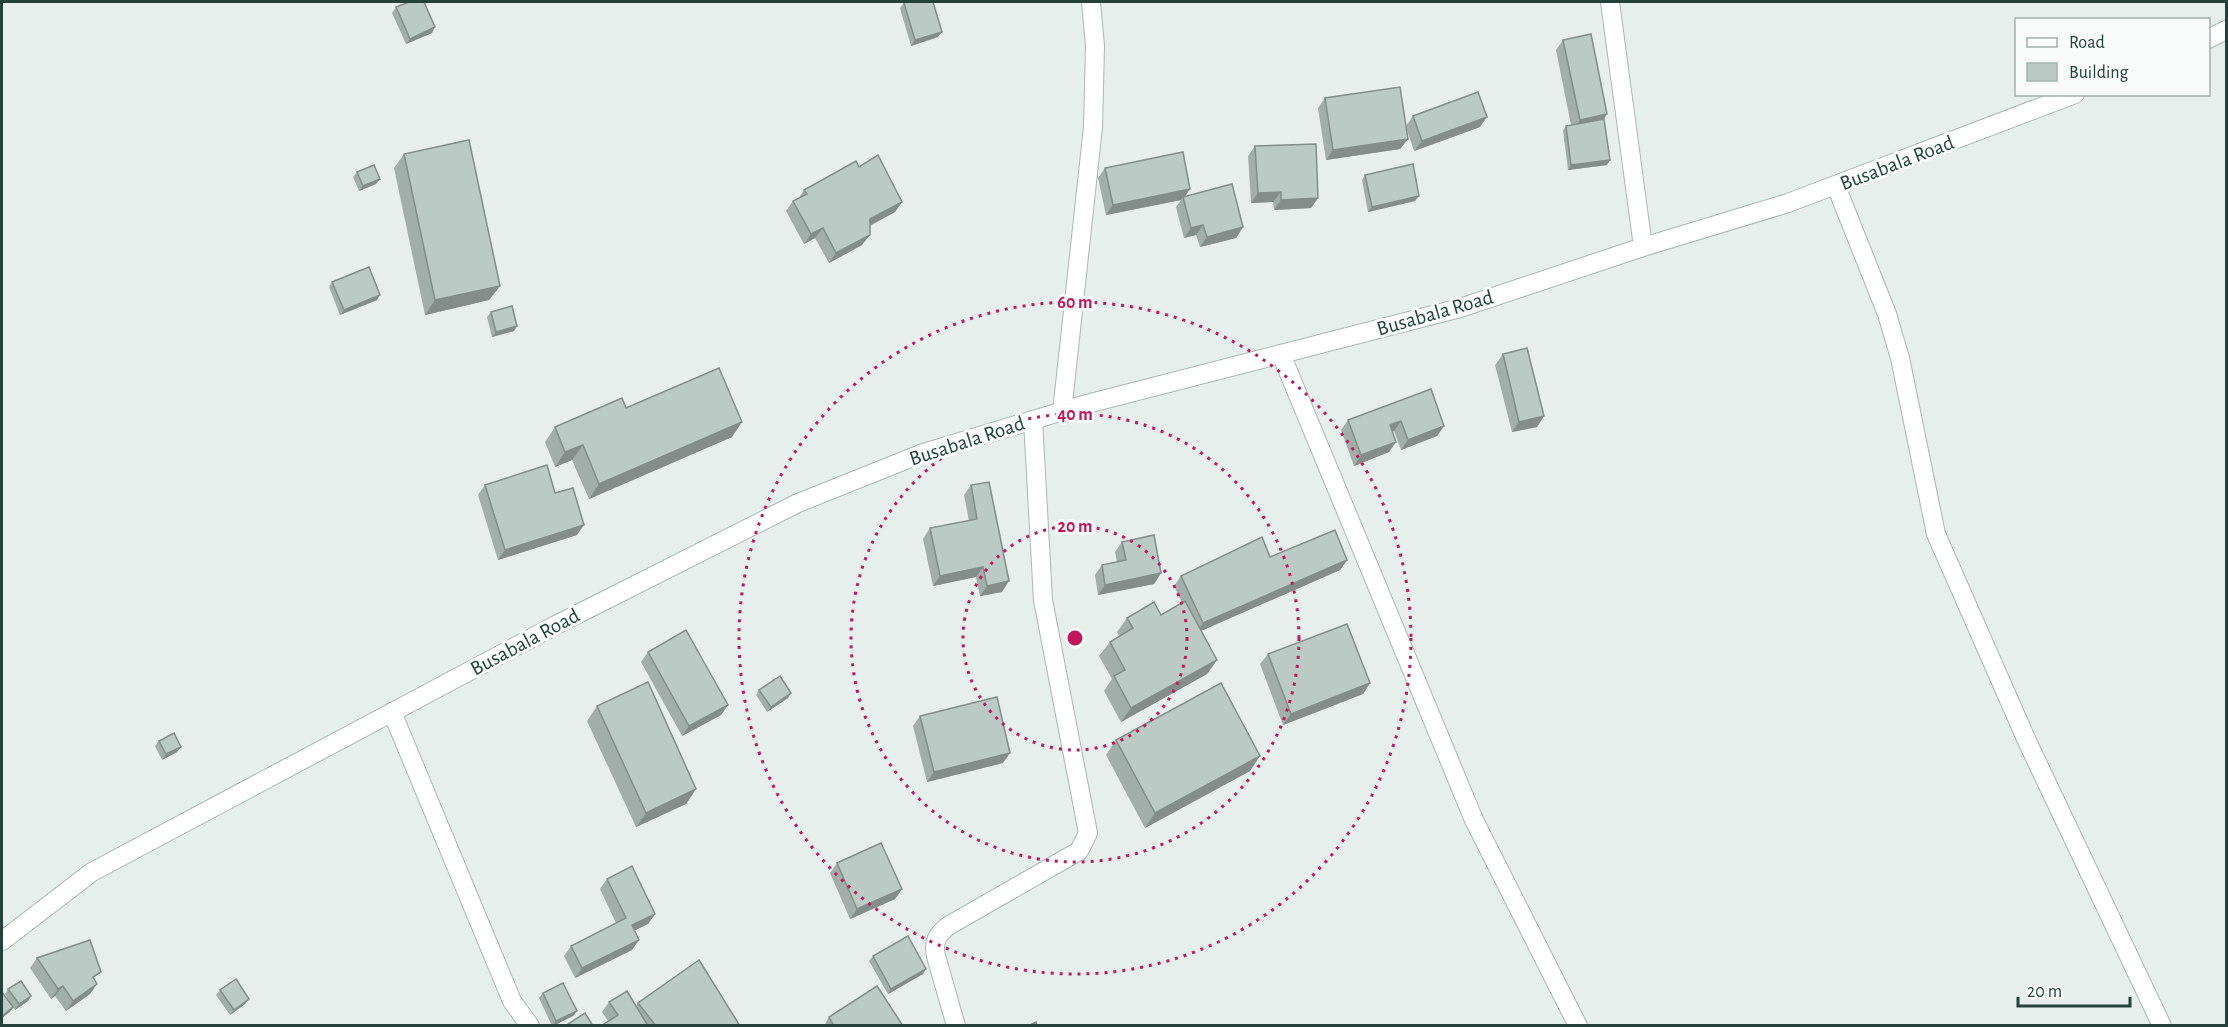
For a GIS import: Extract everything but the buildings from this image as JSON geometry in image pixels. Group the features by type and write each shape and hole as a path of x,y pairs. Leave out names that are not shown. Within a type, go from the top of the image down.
{"street":[{"path":"1062,412 1093,127 1095,46 1091,2"},
{"path":"1610,2 1644,247"},
{"path":"2210,38 2226,30"},
{"name":"Busabala Road","path":"2,941 92,872 556,625 798,502 923,453 1033,420 1460,308 1836,186 2070,96"},
{"path":"1836,186 1887,314 1900,358 1936,534 2027,741 2162,1026"},
{"path":"1281,354 1474,820 1578,1026"},
{"path":"956,1026 936,956 934,946 937,937 948,926 1079,851 1088,833 1088,821 1043,600 1033,420"},
{"path":"392,712 507,991 530,1026"}]}
